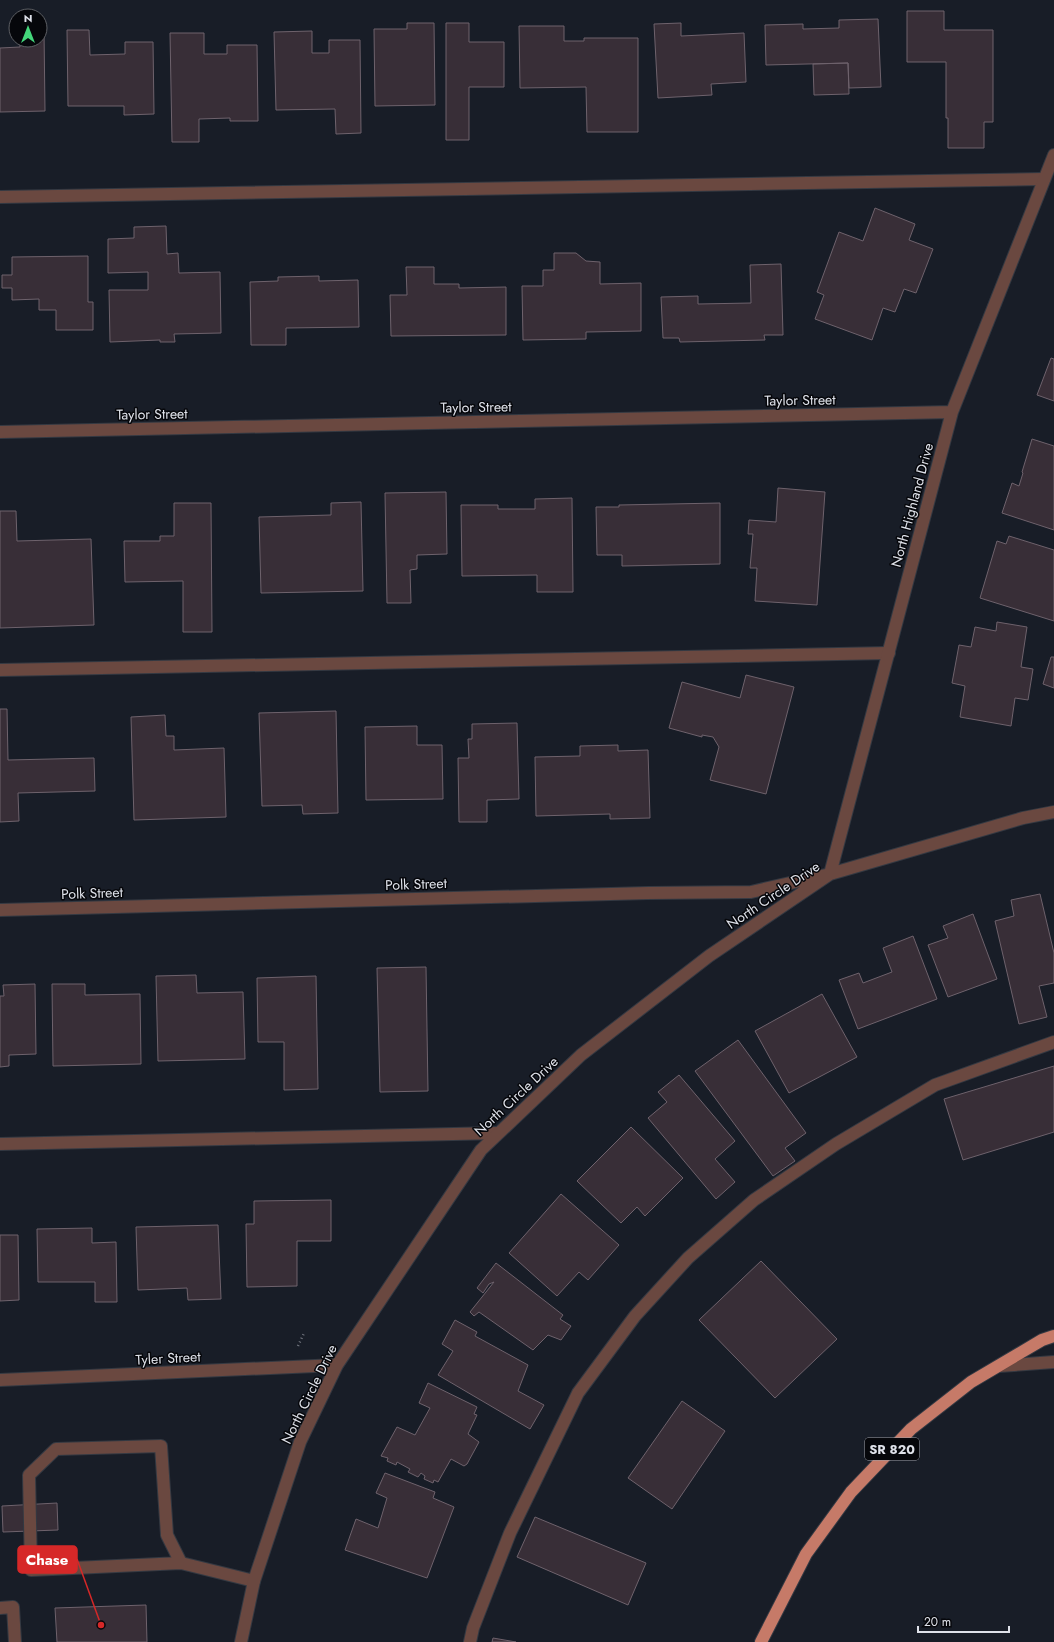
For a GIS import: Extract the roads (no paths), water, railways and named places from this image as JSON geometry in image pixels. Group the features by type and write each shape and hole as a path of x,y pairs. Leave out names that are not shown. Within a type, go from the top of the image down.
{"highway":[{"name":"SR 820","path":"761,1642 806,1554 851,1492 911,1429 971,1382 1042,1340 1054,1336"}],"street":[{"name":"North Highland Drive","path":"830,874 952,412 1054,155"},
{"path":"0,198 1044,179"},
{"name":"Taylor Street","path":"0,432 952,412"},
{"path":"0,670 888,653"},
{"name":"North Circle Drive","path":"241,1642 254,1581 300,1442 337,1365 481,1150 581,1055 709,956 830,874 1023,818 1054,812"},
{"name":"Polk Street","path":"0,910 648,893 751,892 830,874"},
{"path":"470,1642 473,1628 510,1533 578,1393 635,1316 688,1258 759,1196 836,1144 935,1085 1054,1042"},
{"path":"0,1144 498,1134"},
{"path":"999,1366 1054,1362"},
{"name":"Tyler Street","path":"0,1380 337,1365"},
{"path":"181,1564 167,1535 162,1446 56,1449 29,1475 31,1570 181,1564 254,1581"},
{"path":"0,1608 13,1607 15,1642"}],"place":[{"name":"Chase","path":"101,1625"}]}
